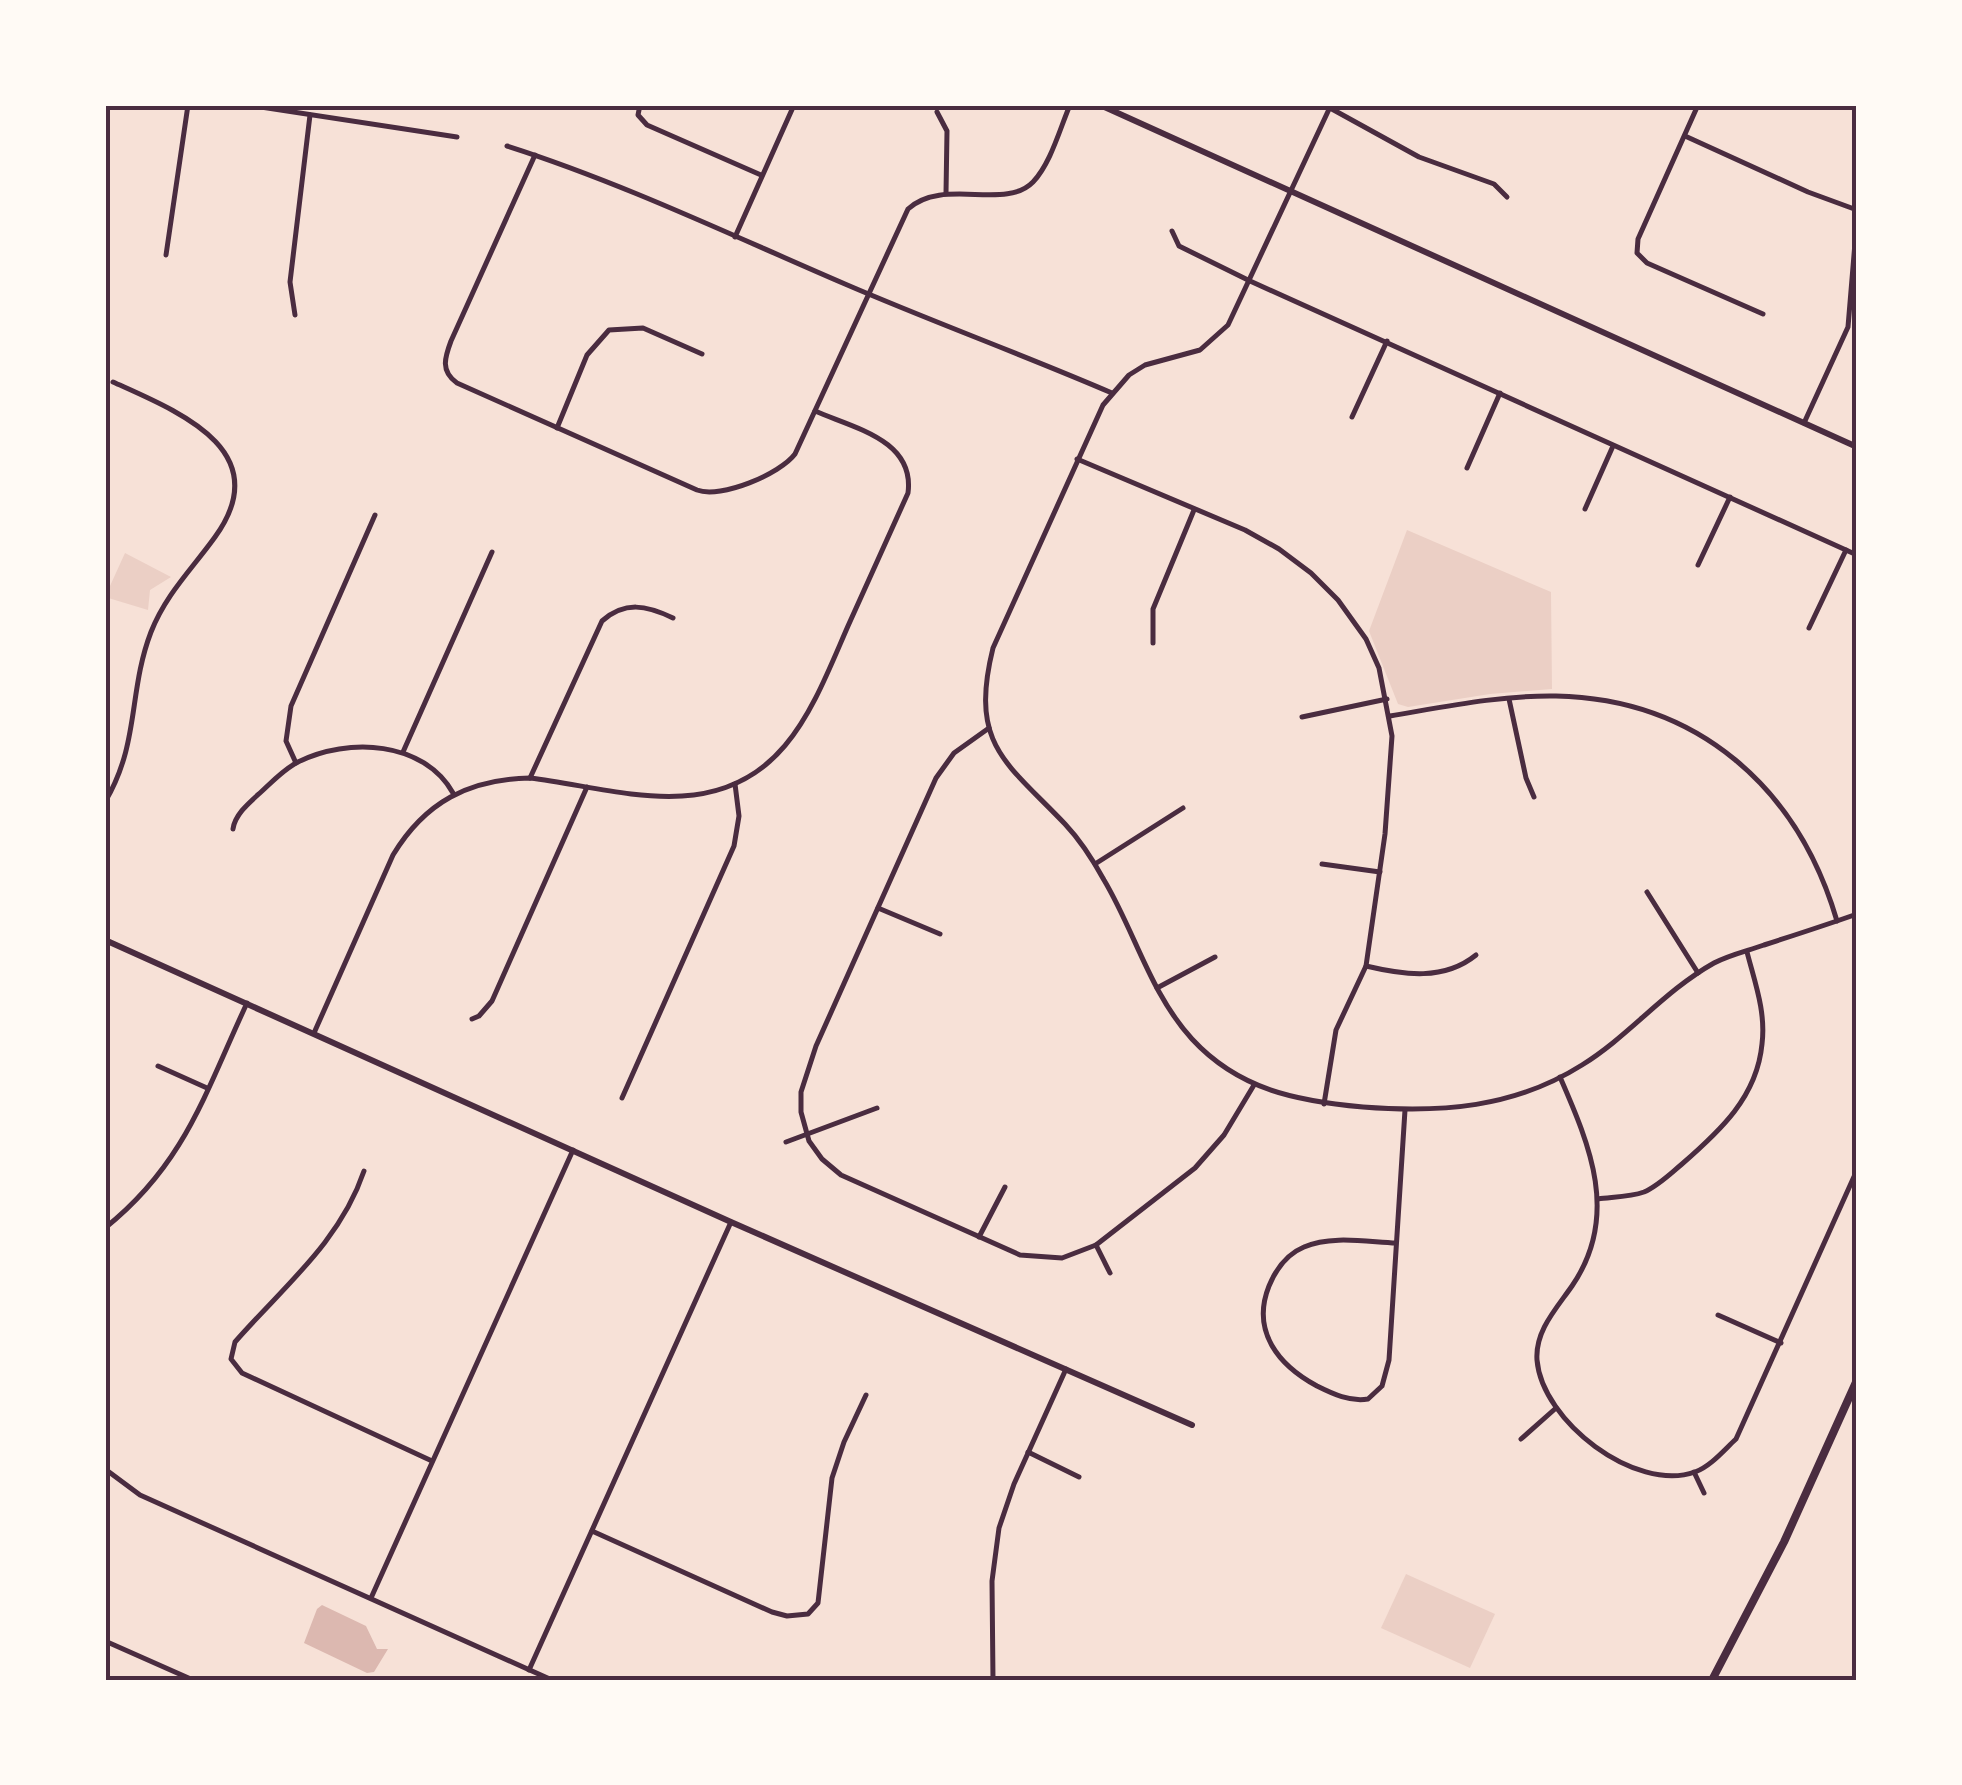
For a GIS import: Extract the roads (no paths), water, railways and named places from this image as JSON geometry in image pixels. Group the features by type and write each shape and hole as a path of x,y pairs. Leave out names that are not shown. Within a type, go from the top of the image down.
{"main road":[{"path":"1712,1680 1784,1542 1857,1380"}],"street":[{"path":"166,255 188,105"},
{"path":"248,105 456,137"},
{"path":"640,105 638,115 647,126 761,174"},
{"path":"735,237 794,105"},
{"path":"534,155 451,341 445,358 446,370 457,383 697,490 716,494 783,468 795,454 908,209 925,198 1008,192 1031,183 1070,105"},
{"path":"1100,105 1857,447"},
{"path":"1698,105 1638,238 1637,254 1648,263 1763,314"},
{"path":"1506,197 1494,184 1418,157 1331,107 1236,315 1209,344 1129,374 1098,412 994,648 986,697 990,728 1008,765 1068,827 1095,864 1157,988 1179,1023 1202,1049 1254,1084 1298,1100 1404,1110 1453,1109 1496,1102 1560,1078 1592,1058 1674,989 1717,961 1857,914"},
{"path":"937,112 947,130 946,194"},
{"path":"294,315 290,282 310,115"},
{"path":"1684,136 1857,210"},
{"path":"507,146 1112,394"},
{"path":"1804,423 1838,353 1854,306 1857,219"},
{"path":"1172,231 1179,246 1250,281 1857,555"},
{"path":"557,428 587,355 608,330 643,328 702,354"},
{"path":"1352,417 1387,341"},
{"path":"105,802 127,751 139,674 150,634 183,574 226,520 234,494 232,473 218,442 202,426 114,382"},
{"path":"1467,468 1500,392"},
{"path":"314,1033 393,855 425,813 453,793 491,781 530,778 673,796 698,794 735,784 780,753 802,726 908,493 908,470 900,454 887,442 815,411"},
{"path":"1585,510 1613,446"},
{"path":"1076,459 1262,539 1295,560 1349,612 1379,668 1390,716 1391,774 1380,872 1366,966 1336,1030 1324,1104"},
{"path":"1698,565 1730,498"},
{"path":"1153,643 1153,608 1194,509"},
{"path":"296,763 286,741 291,706 376,515"},
{"path":"1809,628 1846,550"},
{"path":"403,752 492,552"},
{"path":"530,778 602,621 633,605 672,618"},
{"path":"1390,716 1550,696 1612,701 1663,717 1713,743 1754,774 1792,820 1826,883 1838,921"},
{"path":"1302,717 1387,699"},
{"path":"1509,699 1534,798"},
{"path":"990,728 954,753 936,778 811,1059 800,1102 817,1154 841,1176 1020,1256 1071,1256 1096,1245 1194,1168 1224,1135 1254,1084"},
{"path":"233,829 234,820 245,807 296,763 342,748 403,752 430,765 453,793"},
{"path":"622,1098 734,846 739,816 735,784"},
{"path":"472,1019 492,1001 587,787"},
{"path":"1095,864 1183,808"},
{"path":"1322,864 1380,872"},
{"path":"1647,892 1698,973"},
{"path":"878,908 940,934"},
{"path":"105,940 1192,1424"},
{"path":"1598,1198 1635,1194 1660,1183 1716,1134 1740,1105 1758,1066 1763,1026 1761,1002 1746,951"},
{"path":"1366,966 1436,974 1456,969 1476,954"},
{"path":"1157,988 1215,958"},
{"path":"105,1228 140,1198 185,1139 246,1003"},
{"path":"158,1066 208,1088"},
{"path":"1560,1078 1591,1151 1598,1198 1581,1268 1545,1325 1538,1347 1540,1378 1556,1408 1590,1442 1634,1469 1663,1474 1694,1472 1720,1455 1741,1433 1857,1170"},
{"path":"786,1142 877,1108"},
{"path":"1396,1243 1326,1242 1302,1247 1279,1267 1263,1306 1268,1342 1300,1377 1355,1400 1368,1399 1382,1386 1388,1367 1396,1243 1404,1110"},
{"path":"371,1598 573,1150"},
{"path":"364,1170 331,1236 235,1342 230,1355 232,1364 242,1373 432,1461"},
{"path":"979,1237 1005,1187"},
{"path":"529,1670 731,1222"},
{"path":"1096,1245 1110,1273"},
{"path":"1718,1314 1781,1342"},
{"path":"993,1680 995,1555 1000,1528 1028,1452 1066,1368"},
{"path":"592,1530 772,1612 804,1615 818,1603 832,1478 866,1395"},
{"path":"1521,1439 1556,1408"},
{"path":"1028,1452 1079,1477"},
{"path":"105,1469 140,1495 552,1680"},
{"path":"1694,1472 1704,1493"},
{"path":"105,1641 192,1680"}]}
